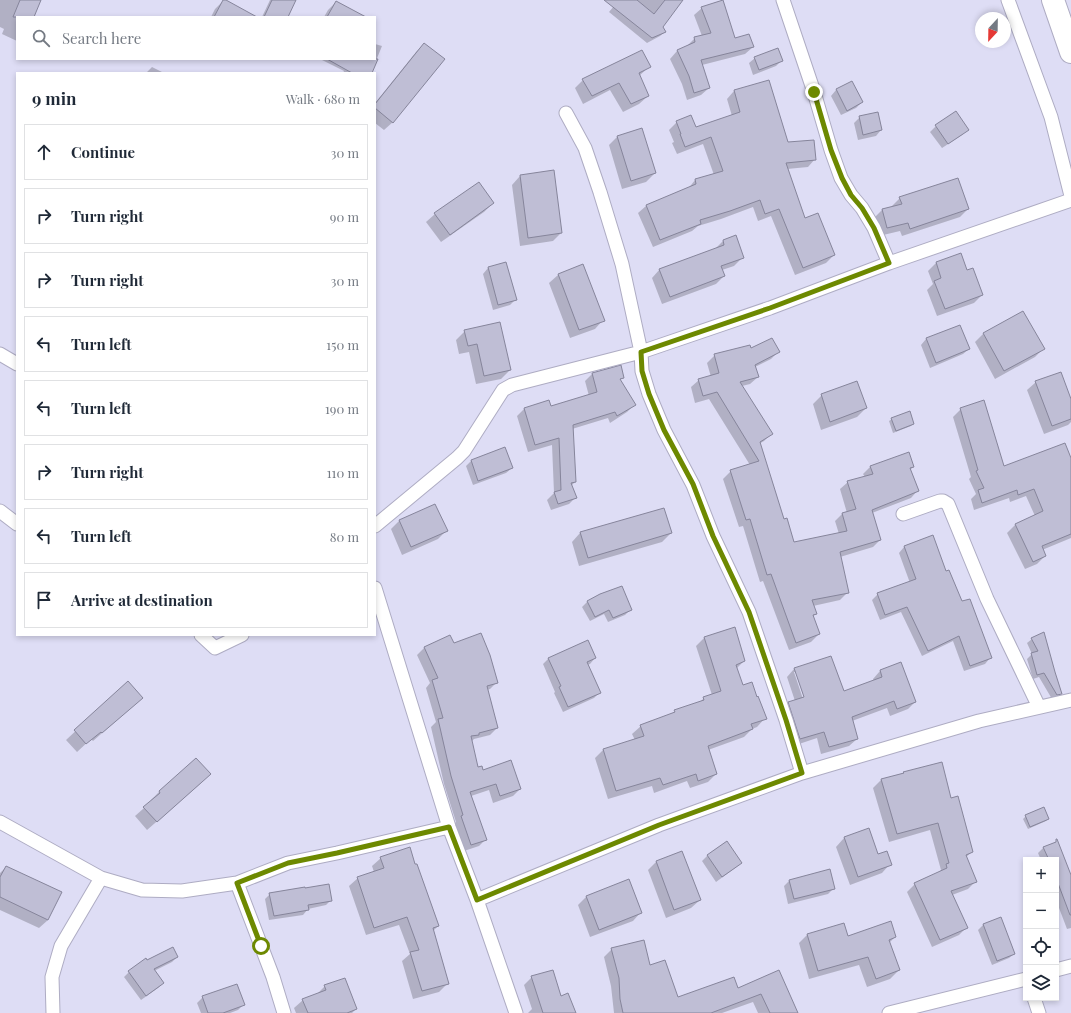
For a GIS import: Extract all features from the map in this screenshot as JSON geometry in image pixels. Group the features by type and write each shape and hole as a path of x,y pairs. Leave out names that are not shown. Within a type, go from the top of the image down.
{"highway":[{"path":"1053,0 1071,52"}],"street":[{"path":"783,0 814,92 831,150 842,178 851,195 862,208 874,228 889,263"},
{"path":"1008,0 1051,117 1071,196"},
{"path":"566,113 585,148 622,264 641,352 642,371 649,394 664,430 693,484 713,536 749,612 786,720 802,773"},
{"path":"376,525 460,454 503,390 512,385 641,352 770,308 889,263 1071,200"},
{"path":"0,354 16,363"},
{"path":"903,514 940,501 948,504 987,599 1040,708"},
{"path":"0,511 16,523"},
{"path":"376,591 449,827 477,900 516,1013"},
{"path":"202,636 215,648 240,636"},
{"path":"477,900 659,825 802,773 979,721 1071,700"},
{"path":"0,822 31,841 101,878 142,890 182,891 237,883 288,863 449,827"},
{"path":"53,1013 52,977 61,946 101,878"},
{"path":"237,883 273,977 284,1013"},
{"path":"1059,969 1071,966"},
{"path":"889,1013 1023,980"},
{"path":"1035,1001 1039,1013"}],"building":[{"path":"20,0 41,0 34,16 13,17"},
{"path":"223,0 226,0 255,16 215,16"},
{"path":"272,0 296,0 288,16 264,16"},
{"path":"604,0 637,0 654,14 665,0 683,0 663,27 666,32 652,38"},
{"path":"723,0 735,38 749,34 754,47 701,60 710,88 694,93 689,76 677,50 695,42 694,37 711,33 701,7"},
{"path":"336,1 364,16 328,16"},
{"path":"424,43 445,59 393,123 376,109 376,103"},
{"path":"778,48 783,61 759,70 754,57"},
{"path":"642,50 651,67 639,73 649,96 631,104 619,83 592,96 582,79"},
{"path":"378,59 372,72 350,72 329,60"},
{"path":"769,80 788,142 814,140 816,160 786,163 805,218 818,213 835,255 803,268 779,209 765,214 760,200 700,220 701,224 660,240 646,205 696,184 695,179 723,171 711,137 685,147 676,121 691,115 696,127 740,112 734,90"},
{"path":"852,81 863,102 847,111 836,89"},
{"path":"956,111 969,130 948,144 935,125"},
{"path":"878,112 882,130 863,135 859,116"},
{"path":"642,128 656,173 631,181 617,136"},
{"path":"554,170 562,233 528,238 520,175"},
{"path":"958,178 969,209 910,229 908,223 887,228 882,209 902,204 899,197"},
{"path":"479,182 494,203 450,235 434,213"},
{"path":"736,235 744,258 721,266 725,276 670,297 659,269 724,245 723,240"},
{"path":"961,253 967,270 973,268 983,295 945,309 934,281 941,278 936,262"},
{"path":"506,262 517,300 498,305 488,267"},
{"path":"583,264 605,321 579,330 558,274"},
{"path":"1023,311 1045,349 1004,371 983,333"},
{"path":"500,322 511,370 484,376 477,344 468,346 464,330"},
{"path":"960,325 970,349 936,363 926,338"},
{"path":"772,338 780,352 755,365 759,377 740,382 773,434 760,442 784,519 787,518 794,542 847,531 842,513 856,509 847,481 873,474 870,466 909,452 914,467 910,468 919,491 872,510 881,540 840,552 849,593 812,600 817,614 813,615 820,634 796,643 771,574 767,575 750,519 746,520 730,470 759,461 717,392 703,396 698,379 719,373 714,354 750,345 751,348"},
{"path":"621,365 624,378 620,379 636,405 617,416 615,412 573,425 576,482 571,483 577,498 558,504 554,492 561,490 559,438 535,445 524,408 549,400 551,406 597,392 592,373"},
{"path":"1061,372 1071,399 1071,419 1052,426 1035,381"},
{"path":"857,381 867,408 830,422 821,394"},
{"path":"984,400 1004,466 1065,443 1071,458 1071,534 1042,546 1046,556 1033,562 1015,524 1043,511 1034,489 1018,495 1017,490 982,503 978,490 984,488 976,471 978,470 960,408"},
{"path":"910,411 914,424 896,431 891,418"},
{"path":"505,447 513,468 478,481 471,460"},
{"path":"435,504 448,531 411,547 399,520"},
{"path":"664,508 672,533 588,558 580,532"},
{"path":"933,535 946,571 949,570 962,601 970,599 992,658 970,666 959,636 928,651 907,607 885,615 877,593 916,579 904,546"},
{"path":"622,586 632,610 613,618 609,610 595,617 587,601 600,594"},
{"path":"735,627 745,661 736,665 743,685 752,682 767,719 751,724 753,729 708,746 717,774 698,781 696,774 663,785 660,778 616,791 603,749 644,736 640,725 675,712 674,710 704,700 703,697 721,691 704,637"},
{"path":"1044,632 1062,694 1057,695 1044,673 1037,675 1031,653 1038,651 1031,638"},
{"path":"481,633 490,655 498,683 487,686 498,728 479,733 479,735 471,736 478,767 482,766 483,770 511,760 521,789 500,796 496,784 470,792 487,840 471,845 461,816 463,815 451,776 438,719 443,718 432,680 438,678 424,647 450,635 454,643"},
{"path":"588,640 596,658 587,662 601,693 568,707 559,687 561,686 548,658"},
{"path":"831,656 844,691 882,677 880,670 901,662 916,702 897,709 894,701 852,717 858,739 829,747 824,732 800,739 788,702 804,697 794,668"},
{"path":"128,681 143,698 102,733 101,732 86,744 74,730"},
{"path":"196,758 211,774 157,822 143,807 160,793 159,791"},
{"path":"942,762 951,798 958,796 973,852 966,855 977,882 951,891 968,928 940,940 914,883 947,868 946,864 949,863 938,823 897,834 881,779"},
{"path":"1044,807 1049,819 1030,827 1025,815"},
{"path":"869,828 878,854 887,851 892,865 858,877 844,837"},
{"path":"1057,839 1071,875 1071,915 1059,886 1059,857 1048,857 1043,847 1056,842"},
{"path":"727,841 742,863 722,877 707,855"},
{"path":"410,847 439,926 433,928 449,984 422,991 410,952 419,950 407,917 374,928 357,877 384,868 380,857"},
{"path":"682,851 701,900 674,910 656,861"},
{"path":"6,866 62,892 48,920 0,897 0,877"},
{"path":"830,869 835,889 794,899 789,880"},
{"path":"629,879 642,913 599,930 586,896"},
{"path":"329,884 332,901 308,905 309,910 274,916 269,893"},
{"path":"1001,917 1015,954 997,961 983,924"},
{"path":"891,921 896,937 889,940 900,970 876,979 868,957 818,971 807,934 844,923 848,936"},
{"path":"644,940 650,965 665,960 678,997 734,977 738,988 779,970 798,1013 770,1013 761,994 711,1013 623,1013 620,999 619,978 611,948"},
{"path":"173,947 178,957 154,969 164,983 146,996 128,971 146,958 147,960"},
{"path":"553,970 561,996 568,993 576,1013 543,1013 531,976"},
{"path":"345,978 357,1009 347,1013 308,1013 302,999 326,990 324,985"},
{"path":"237,984 245,1005 223,1013 208,1013 202,996"}],"route":[{"path":"261,946 237,883 288,863 449,827 477,900 659,825 802,773 786,720 749,612 713,536 693,484 664,430 649,394 642,371 641,352 770,308 889,263 874,228 862,208 851,195 842,178 831,150 814,92"}]}
